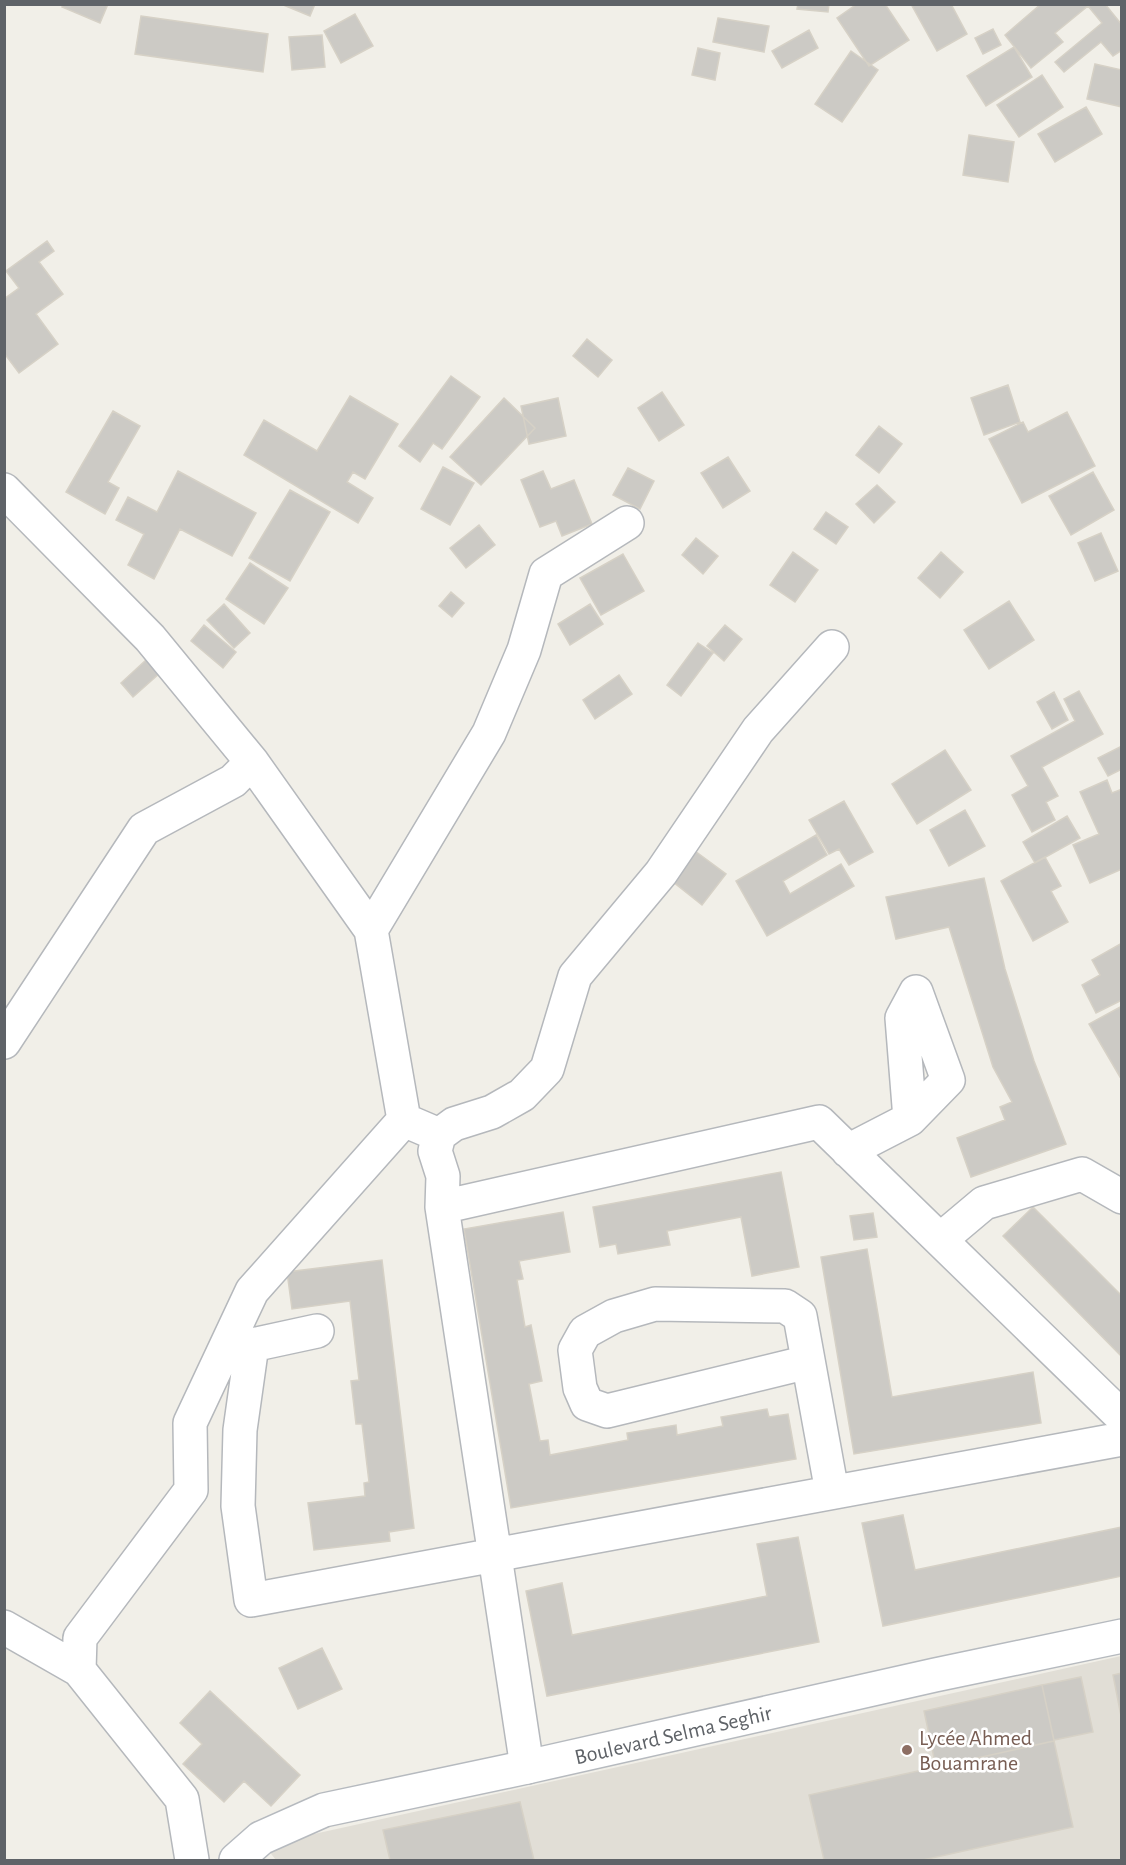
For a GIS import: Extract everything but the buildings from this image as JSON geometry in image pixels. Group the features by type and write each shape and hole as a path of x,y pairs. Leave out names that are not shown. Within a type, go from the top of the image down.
{"street":[{"path":"7,497 150,638 252,762 371,930 404,1120"},
{"path":"371,930 489,733 524,650 546,574 627,523"},
{"path":"527,1767 442,1207 443,1176 435,1151 439,1135 454,1124 492,1112 522,1095 547,1069 575,976 661,873 758,730 832,647"},
{"path":"4,1042 144,829 233,781 252,762"},
{"path":"848,1150 910,1119"},
{"path":"404,1120 439,1135"},
{"path":"79,1670 80,1638 191,1490 190,1423 252,1291 404,1120"},
{"path":"442,1207 819,1122 1122,1417"},
{"path":"940,1240 984,1203 1082,1174 1122,1197"},
{"path":"808,1362 607,1411 587,1404 579,1388 575,1350 585,1332 614,1316 655,1304 786,1306 800,1316 832,1492"},
{"path":"316,1331 252,1345 240,1430 238,1506 251,1600 1122,1438"},
{"path":"4,1627 79,1670 182,1799 192,1860"},
{"name":"Boulevard Selma Seghir","path":"236,1860 261,1838 324,1810 527,1767 923,1677 1122,1636"}],"shaded area":[{"name":"Lycée Ahmed Bouamrane","path":"1121,1656 1121,1860 276,1860 264,1845"}],"place":[{"name":"Lycée Ahmed Bouamrane","path":"907,1750"}]}
